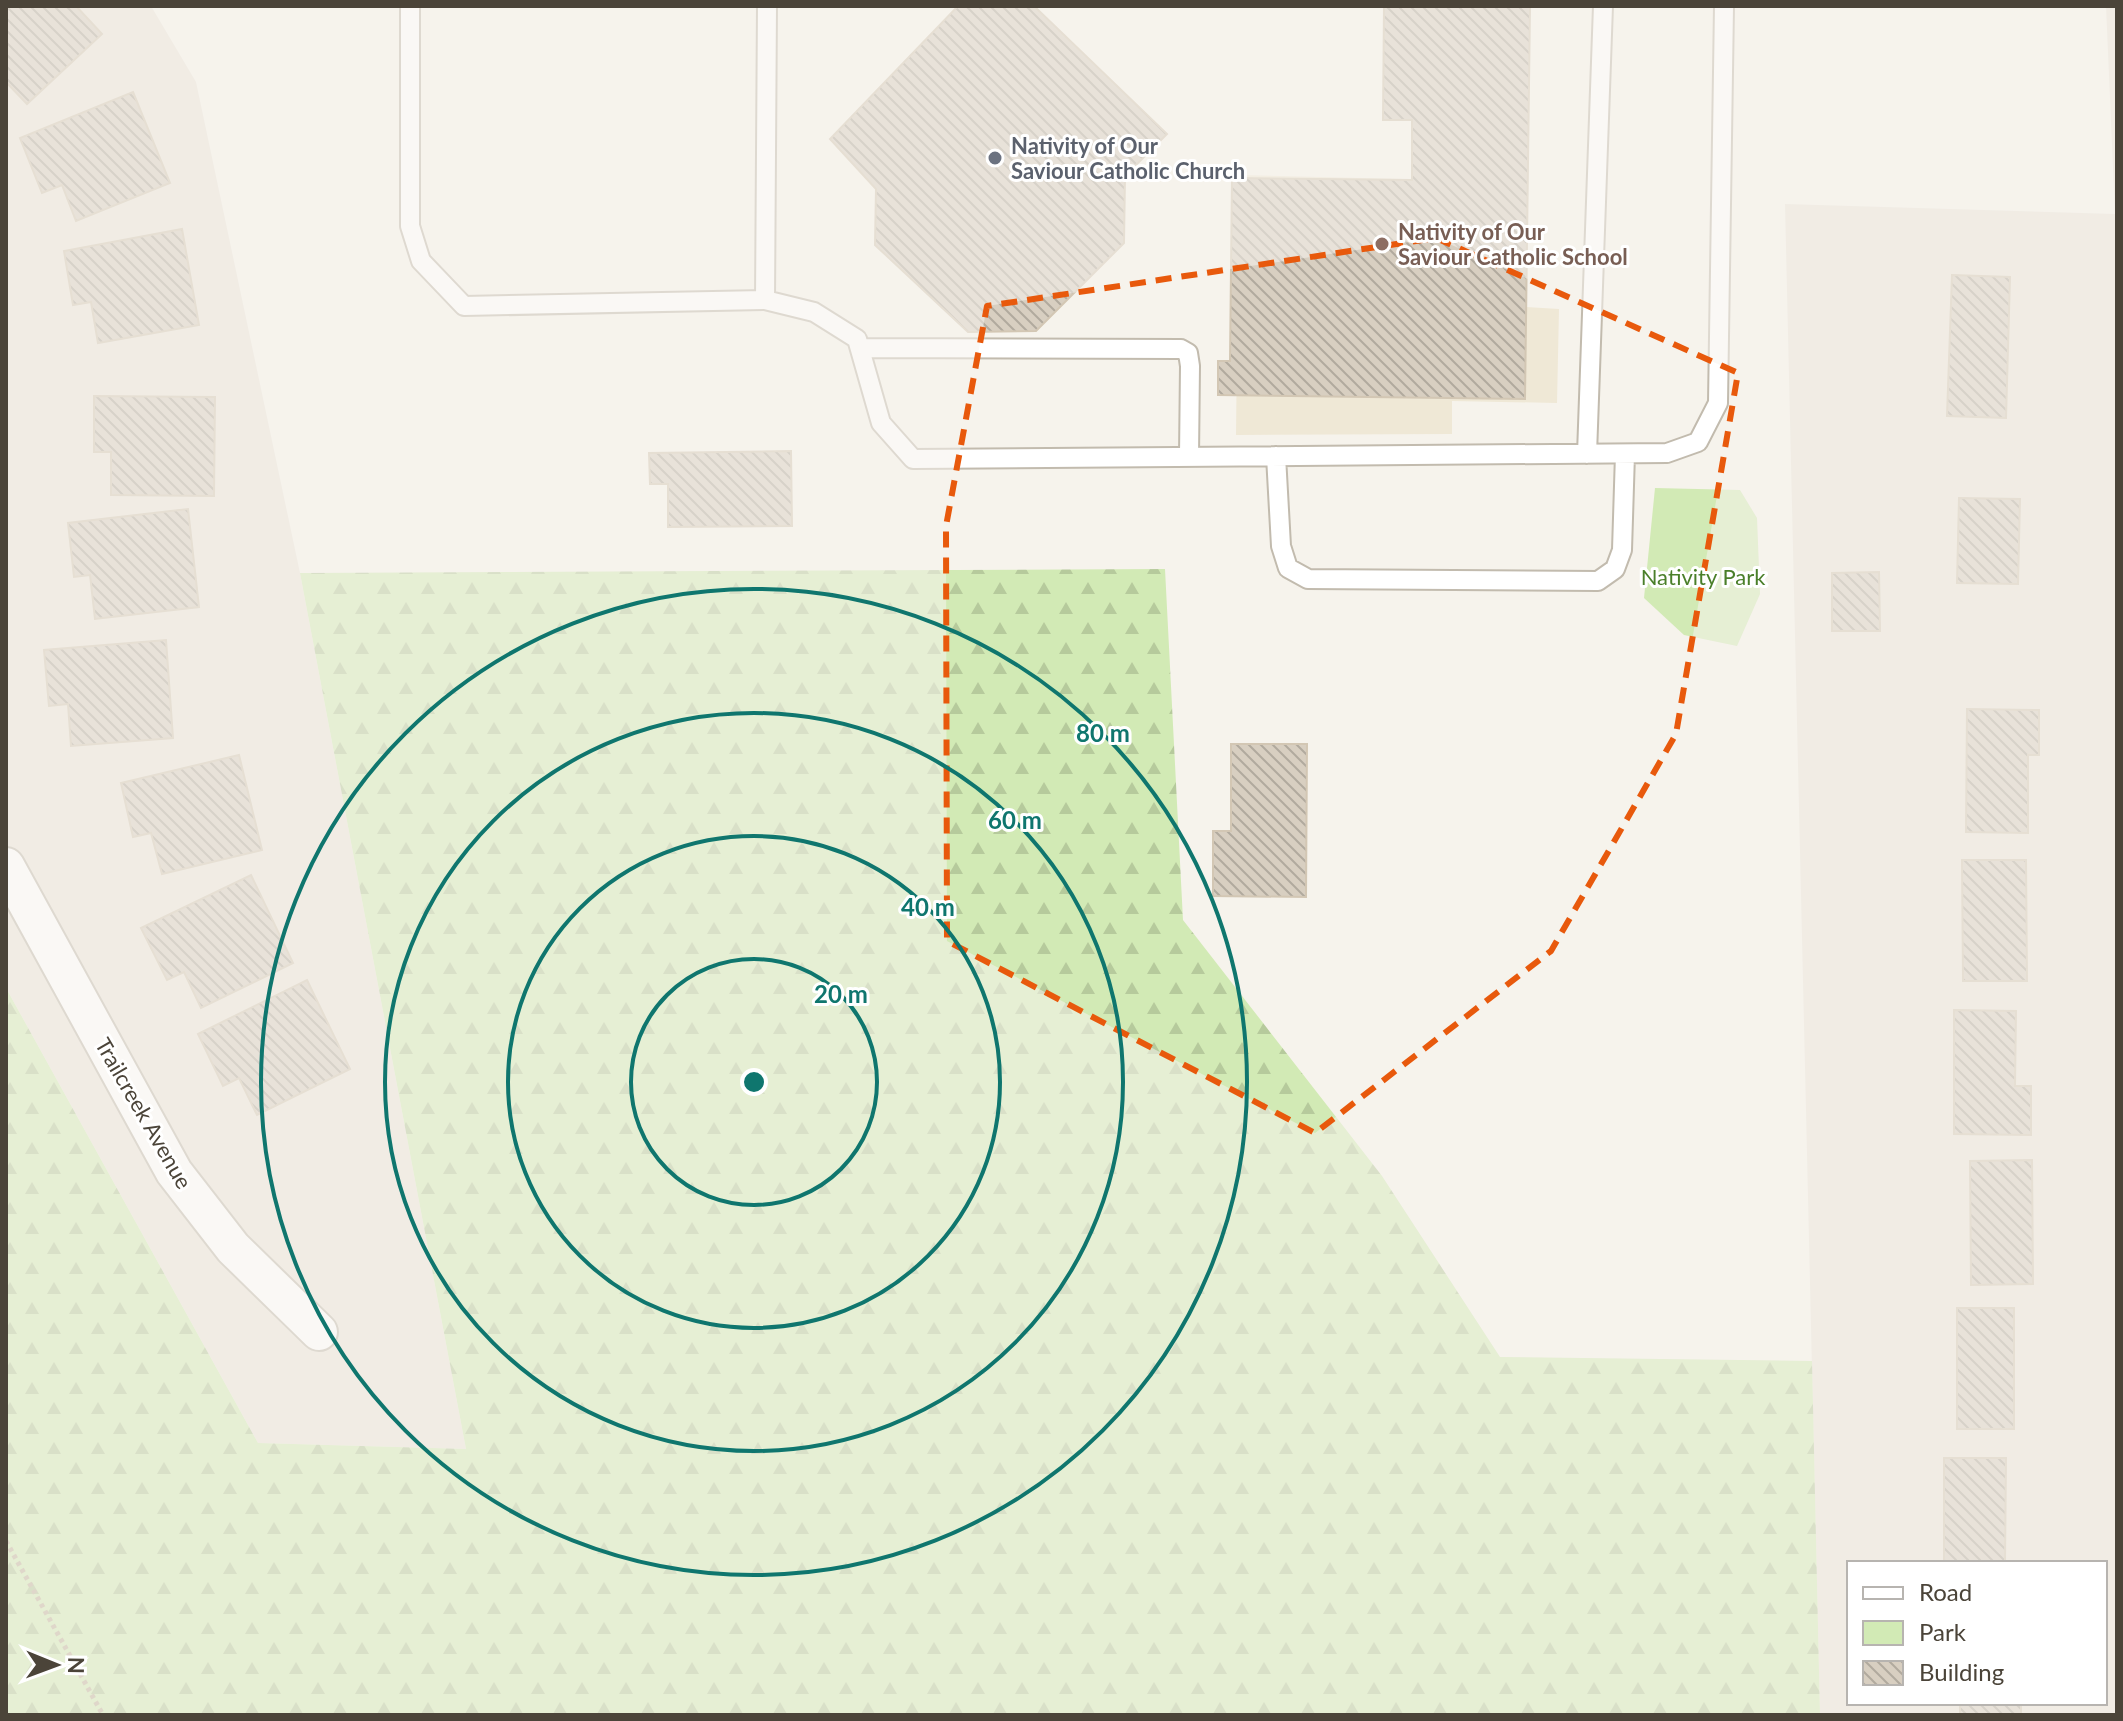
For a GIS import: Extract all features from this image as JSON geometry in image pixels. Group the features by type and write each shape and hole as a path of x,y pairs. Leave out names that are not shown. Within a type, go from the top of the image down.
{"street":[{"name":"Trailcreek Avenue","path":"6,866 174,1172 233,1248 319,1332"}],"lane":[{"path":"410,6 410,226 421,261 464,306 765,300 814,312 857,339 881,423 913,459 1625,454 1667,453 1698,442 1718,403 1724,6"},
{"path":"765,300 767,6"},
{"path":"1587,454 1603,6"},
{"path":"860,348 1181,349 1188,353 1190,366 1189,456"},
{"path":"1276,456 1281,546 1288,568 1308,579 1598,581 1615,569 1622,550 1625,454"}],"path":[{"path":"6,1541 103,1715"}],"highlighted area":[{"path":"1436,238 1738,373 1676,734 1551,951 1315,1133 947,941 946,526 987,306"}],"shaded area":[{"path":"6,6 151,6 196,82 300,573 466,1449 258,1443 6,988"},
{"path":"2106,6 2117,6 2117,1715 1820,1715 1785,204 2115,214"},
{"name":"Nativity of Our Saviour Catholic School","path":"1239,175 1526,182 1526,307 1559,309 1557,403 1452,401 1452,434 1236,435"}],"green space":[{"name":"Nativity Park","path":"1655,488 1740,490 1757,518 1760,594 1737,646 1684,635 1644,598"},
{"path":"1165,569 1183,920 1382,1176 1500,1357 1812,1361 1820,1715 7,1715 6,988 258,1443 466,1449 300,573"}],"building":[{"path":"6,6 76,6 102,34 27,104 6,82"},
{"name":"Nativity of Our Saviour Catholic Church","path":"958,6 1034,6 1167,134 1125,176 1124,243 1036,331 968,332 875,245 876,189 830,139"},
{"name":"Nativity of Our Saviour Catholic School","path":"1384,6 1530,6 1525,399 1218,395 1218,361 1230,361 1232,178 1412,180 1412,120 1383,120"},
{"path":"133,92 170,183 76,221 62,185 42,193 20,138"},
{"path":"182,229 199,325 98,343 91,302 73,305 64,251"},
{"path":"1952,275 2010,277 2006,418 1947,416"},
{"path":"94,396 215,397 214,496 111,495 111,452 94,452"},
{"path":"791,451 792,526 668,527 668,484 650,484 649,453"},
{"path":"1959,498 2020,499 2018,584 1957,583"},
{"path":"188,509 199,607 95,619 90,575 74,577 68,523"},
{"path":"1879,572 1880,631 1832,631 1832,573"},
{"path":"166,640 173,738 71,746 68,704 49,706 44,650"},
{"path":"1967,709 2039,710 2039,755 2028,755 2028,833 1966,832"},
{"path":"1231,744 1307,744 1306,897 1213,896 1213,831 1231,831"},
{"path":"239,755 262,850 162,874 151,833 133,837 121,783"},
{"path":"1962,860 2026,860 2027,981 1963,981"},
{"path":"251,875 293,963 201,1008 184,972 167,980 141,928"},
{"path":"307,980 350,1069 257,1115 239,1078 223,1086 198,1034"},
{"path":"1954,1010 2016,1011 2015,1086 2031,1086 2031,1135 1954,1134"},
{"path":"2032,1160 2033,1284 1971,1285 1970,1161"},
{"path":"1957,1308 2014,1308 2014,1429 1957,1429"},
{"path":"1944,1458 2006,1458 2005,1561 1944,1561"},
{"path":"1960,1705 2021,1705 2021,1715 1960,1715"}],"place":[{"name":"Nativity of Our Saviour Catholic Church","path":"995,158"},
{"name":"Nativity of Our Saviour Catholic School","path":"1382,244"}]}
